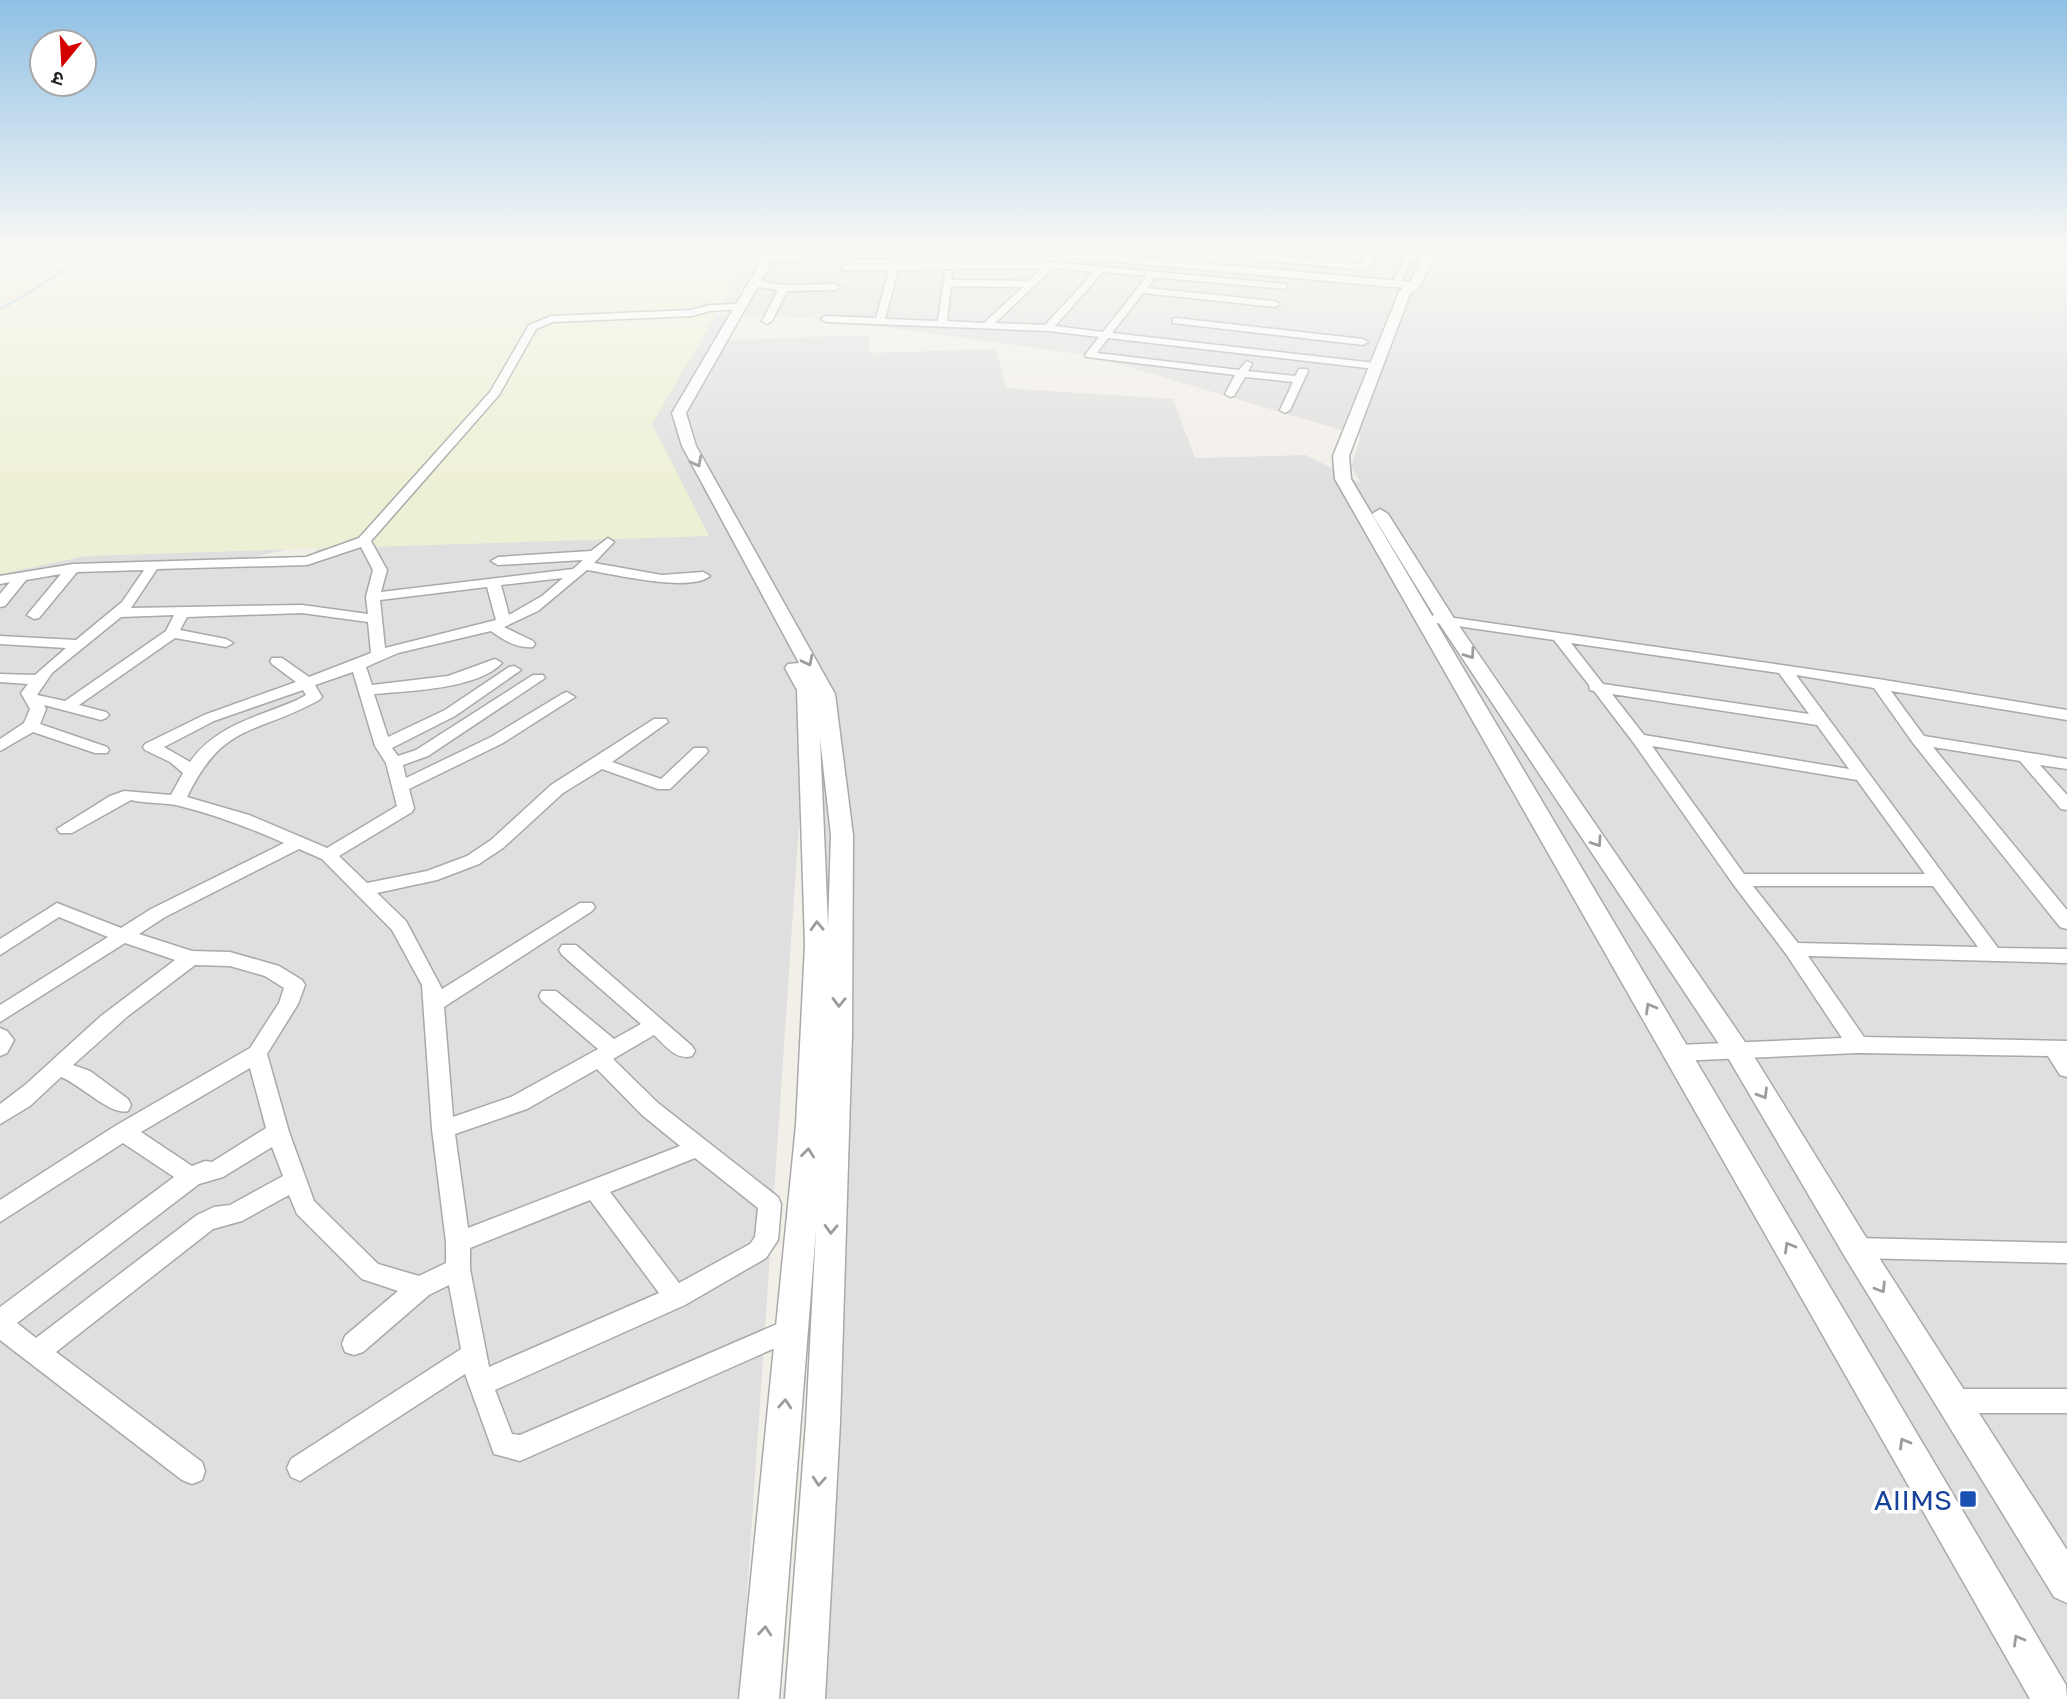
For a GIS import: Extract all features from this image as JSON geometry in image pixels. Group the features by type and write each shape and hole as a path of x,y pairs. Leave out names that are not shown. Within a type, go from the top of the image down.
{"street":[{"path":"0,580 73,568 307,561 364,541 495,393 531,330"},
{"path":"724,330 679,419 689,446 825,695 842,835 839,1035 818,1187 791,1329 759,1699"},
{"path":"1069,330 1376,366"},
{"path":"1107,330 1090,355 1299,380"},
{"path":"1161,341 1169,330"},
{"path":"1318,330 1363,342"},
{"path":"1390,330 1341,456 1340,471 1435,619 1736,1049 1856,1248 2067,1584"},
{"path":"1401,330 1354,466 1363,487 1677,1054 2052,1699"},
{"path":"1230,394 1254,352"},
{"path":"1285,410 1309,359"},
{"path":"364,541 380,570 373,597 377,653"},
{"path":"191,772 176,759 151,747 209,718 358,665 377,653 498,624 554,594 608,542"},
{"path":"498,561 586,564 662,579 703,576"},
{"path":"373,597 494,582 586,564"},
{"path":"0,746 31,726 38,709 29,692 39,680 127,605 153,565"},
{"path":"34,615 73,568"},
{"path":"0,603 22,576"},
{"path":"494,582 498,624 507,636 528,644"},
{"path":"117,612 298,609 374,619"},
{"path":"68,706 172,633 183,613"},
{"path":"1435,619 1878,683 2067,715"},
{"path":"172,633 226,643"},
{"path":"1558,636 1595,687 1639,739 1739,880 1793,949 1858,1045"},
{"path":"0,640 79,644"},
{"path":"177,800 191,772 215,742 228,734 299,707 314,697 306,682 277,662"},
{"path":"366,690 414,686 477,674 495,663"},
{"path":"328,855 406,808 394,763 383,746 358,665"},
{"path":"1784,669 1992,953"},
{"path":"383,746 450,713 514,670"},
{"path":"0,678 39,680"},
{"path":"394,763 422,753 538,678"},
{"path":"1878,683 1919,740 2067,923"},
{"path":"1595,687 1822,721"},
{"path":"400,787 497,740 567,697"},
{"path":"33,698 101,715"},
{"path":"364,890 431,876 474,860 497,844 557,789 660,722"},
{"path":"31,726 101,750"},
{"path":"1639,739 1860,776"},
{"path":"1919,740 2067,764"},
{"path":"600,763 664,785 700,751"},
{"path":"2026,758 2067,805"},
{"path":"66,829 116,800 130,795 154,800 177,800 243,819 328,855 400,926 432,985 443,1129 458,1242 458,1269 480,1384 500,1440 507,1447 520,1448 791,1329"},
{"path":"0,1015 158,913 298,843"},
{"path":"1739,880 1938,880"},
{"path":"433,1004 586,907"},
{"path":"0,1212 123,1132 257,1054 288,1004 295,985 272,971 230,959 191,958 124,936 57,909 4,939"},
{"path":"1793,949 2067,956"},
{"path":"569,950 685,1051"},
{"path":"0,1115 21,1103 79,1046 131,1001 191,958"},
{"path":"480,1384 676,1297 758,1251 766,1240 771,1209 769,1204 650,1110 606,1054 549,996"},
{"path":"443,1129 519,1103 655,1025"},
{"path":"0,1036 4,1040 0,1048"},
{"path":"1677,1054 1858,1045 2060,1048 2067,1069"},
{"path":"257,1054 278,1132 305,1207 370,1272 420,1287"},
{"path":"59,1068 83,1077 120,1105"},
{"path":"123,1132 191,1177"},
{"path":"192,1471 0,1323 191,1177 205,1170 215,1171 278,1132"},
{"path":"458,1242 596,1191 698,1148"},
{"path":"36,1353 205,1222 214,1217 234,1214 296,1180"},
{"path":"805,1699 823,1423 818,1187"},
{"path":"596,1191 676,1297"},
{"path":"1856,1248 2067,1253"},
{"path":"354,1344 420,1287 458,1269"},
{"path":"300,1468 474,1354"},
{"path":"1953,1401 2067,1401"}],"shaded area":[{"path":"0,330 490,330 285,550 234,561 307,560 530,330 731,330 728,340 869,335 869,353 996,349 1006,388 1173,399 1195,458 1306,455 1362,484 1351,467 1361,436 1088,355 907,330 2067,330 2067,1699 782,1699 817,1427 807,705 740,1699 0,1699"}],"green space":[{"path":"0,330 707,330 652,424 709,536 86,556 0,574"}],"place":[{"name":"AIIMS","path":"1968,1499"}]}
